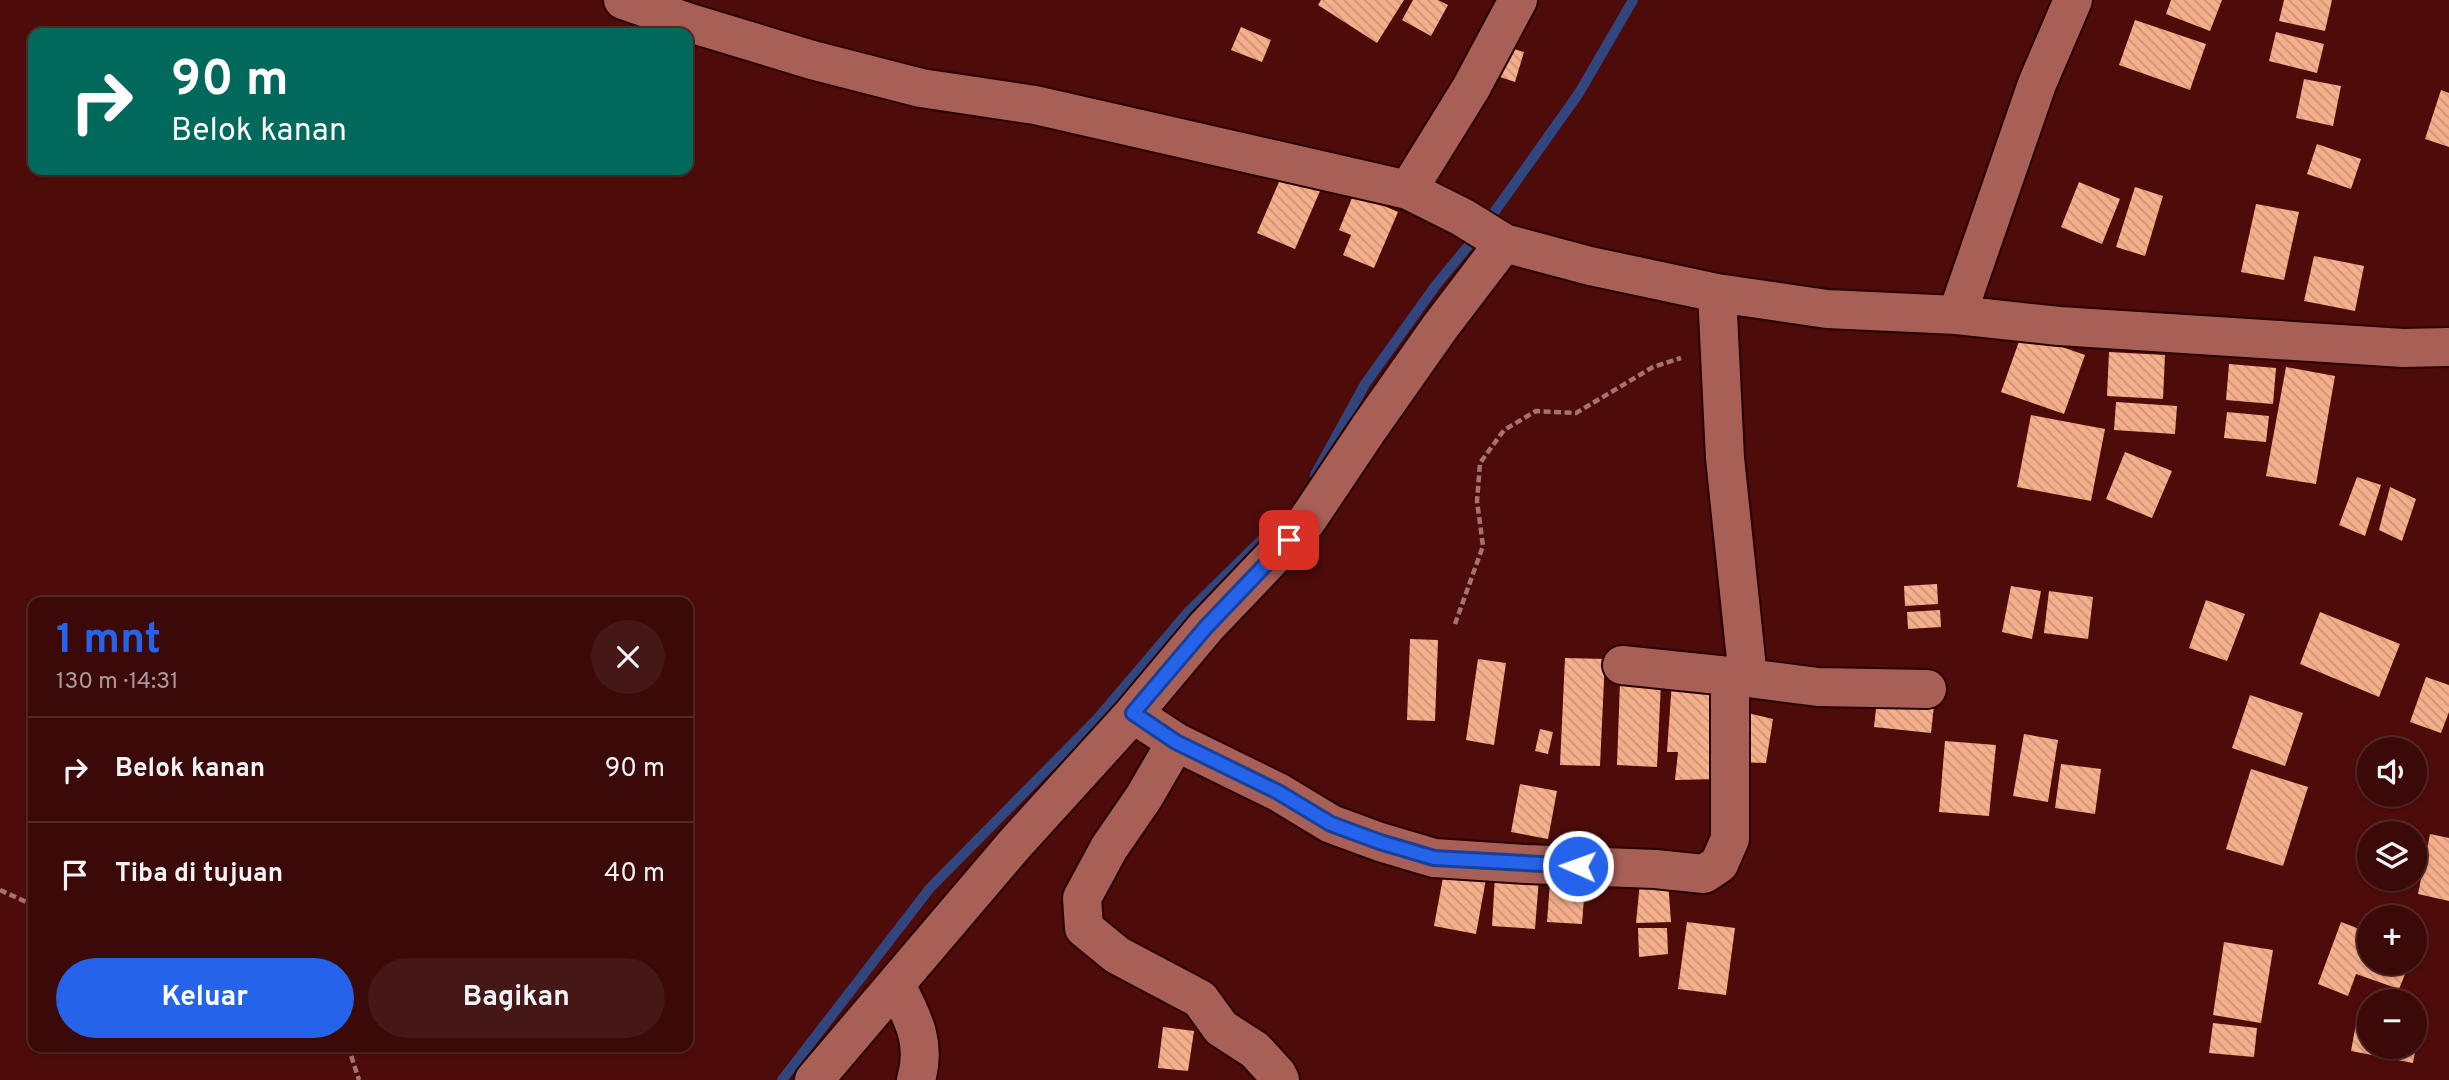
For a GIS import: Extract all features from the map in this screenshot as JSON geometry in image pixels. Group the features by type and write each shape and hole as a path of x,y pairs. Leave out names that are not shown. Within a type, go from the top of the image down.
{"street":[{"path":"623,0 812,60 921,88 1035,105 1408,190 1485,231 1590,266 1717,293 1827,309 1957,315 2110,329 2403,348 2449,347"},
{"path":"1408,190 1471,88 1518,0"},
{"path":"1957,315 2037,84 2073,0"},
{"path":"814,1080 1014,845 1206,627 1306,522 1440,327 1485,231"},
{"path":"1133,713 1176,742 1278,792 1331,824 1434,858 1704,874 1719,864 1730,839 1739,678 1717,293"},
{"path":"1622,665 1818,687 1927,689"},
{"path":"1176,742 1144,797 1109,848 1082,898 1084,928 1117,955 1200,999 1221,1028 1255,1050 1280,1080"},
{"path":"896,985 916,1023 921,1063 916,1080"}],"path":[{"path":"1455,624 1483,546 1477,501 1480,463 1504,430 1536,411 1576,413 1653,367 1719,345"},
{"path":"0,890 28,903"},
{"path":"350,1052 359,1080"}],"building":[{"path":"1321,0 1404,0 1377,43 1318,5"},
{"path":"1413,0 1438,0 1448,5 1431,36 1402,20"},
{"path":"2171,0 2222,0 2210,31 2166,14"},
{"path":"2284,0 2332,0 2325,31 2279,21"},
{"path":"2135,20 2206,44 2190,90 2119,65"},
{"path":"1241,27 1271,40 1262,62 1231,50"},
{"path":"2276,32 2324,44 2317,73 2269,61"},
{"path":"1504,46 1524,52 1515,82 1494,75"},
{"path":"2304,79 2341,86 2333,126 2296,118"},
{"path":"2441,90 2449,93 2449,147 2425,139"},
{"path":"2317,144 2361,159 2351,189 2307,174"},
{"path":"1282,175 1320,191 1295,249 1257,233"},
{"path":"2079,182 2120,199 2102,244 2061,227"},
{"path":"2135,187 2163,196 2145,256 2116,247"},
{"path":"1354,193 1398,212 1374,268 1343,255 1351,235 1339,230"},
{"path":"2256,204 2299,212 2284,280 2241,272"},
{"path":"2314,256 2364,266 2355,311 2304,301"},
{"path":"2022,333 2085,355 2064,414 2001,392"},
{"path":"2109,352 2165,355 2163,399 2107,396"},
{"path":"2229,364 2276,368 2273,404 2226,400"},
{"path":"2286,367 2335,376 2316,484 2266,476"},
{"path":"2116,402 2177,406 2175,434 2114,430"},
{"path":"2227,412 2269,416 2266,442 2224,438"},
{"path":"2031,415 2105,429 2091,501 2017,487"},
{"path":"2125,452 2172,471 2152,518 2106,499"},
{"path":"2357,477 2381,485 2365,536 2339,525"},
{"path":"2390,487 2416,499 2402,541 2379,530"},
{"path":"1937,584 1938,604 1905,606 1904,586"},
{"path":"2011,586 2041,591 2032,639 2002,632"},
{"path":"2049,591 2093,597 2088,639 2044,633"},
{"path":"2206,600 2245,614 2227,661 2189,648"},
{"path":"1940,610 1941,627 1908,629 1907,612"},
{"path":"2320,612 2400,644 2379,697 2300,664"},
{"path":"1410,639 1438,640 1435,721 1407,720"},
{"path":"1565,658 1605,659 1600,766 1560,765"},
{"path":"1478,659 1506,663 1494,745 1466,740"},
{"path":"2426,677 2449,685 2449,712 2441,733 2410,722"},
{"path":"1620,681 1661,683 1657,767 1617,765"},
{"path":"1672,681 1716,685 1719,779 1675,780 1678,752 1667,752"},
{"path":"1878,690 1935,696 1931,733 1874,727"},
{"path":"2250,695 2303,713 2285,766 2232,748"},
{"path":"1739,711 1773,719 1766,763 1735,762"},
{"path":"1540,729 1553,732 1548,754 1535,751"},
{"path":"2024,734 2058,740 2048,802 2013,796"},
{"path":"1945,741 1996,745 1989,816 1939,812"},
{"path":"2061,764 2101,769 2095,814 2055,808"},
{"path":"2251,769 2308,787 2283,866 2226,849"},
{"path":"1520,784 1557,791 1548,839 1511,832"},
{"path":"2430,834 2449,838 2449,901 2418,894 2419,891 2427,891 2427,849"},
{"path":"1551,869 1586,871 1582,924 1547,922"},
{"path":"1444,872 1486,879 1476,934 1434,926"},
{"path":"1495,876 1539,878 1535,929 1492,926"},
{"path":"1668,881 1671,922 1636,923 1640,882"},
{"path":"1687,922 1735,928 1726,995 1678,989"},
{"path":"2341,922 2357,928 2357,974 2348,996 2318,984"},
{"path":"1638,928 1667,928 1668,954 1639,957"},
{"path":"2224,942 2273,950 2261,1023 2213,1015"},
{"path":"2359,975 2405,975 2399,989"},
{"path":"2357,1018 2357,1052 2351,1051"},
{"path":"2213,1023 2257,1028 2254,1057 2209,1053"},
{"path":"1163,1027 1194,1031 1188,1071 1158,1068"},
{"path":"2392,1059 2414,1059 2413,1063"}],"waterway":[{"path":"1315,475 1365,384 1436,285 1483,228 1579,93 1633,0"},
{"path":"782,1080 930,888 1097,719 1189,611 1283,519"}],"route":[{"path":"1289,540 1206,627 1133,713 1176,742 1278,792 1331,824 1380,842 1434,858 1578,866"}]}
